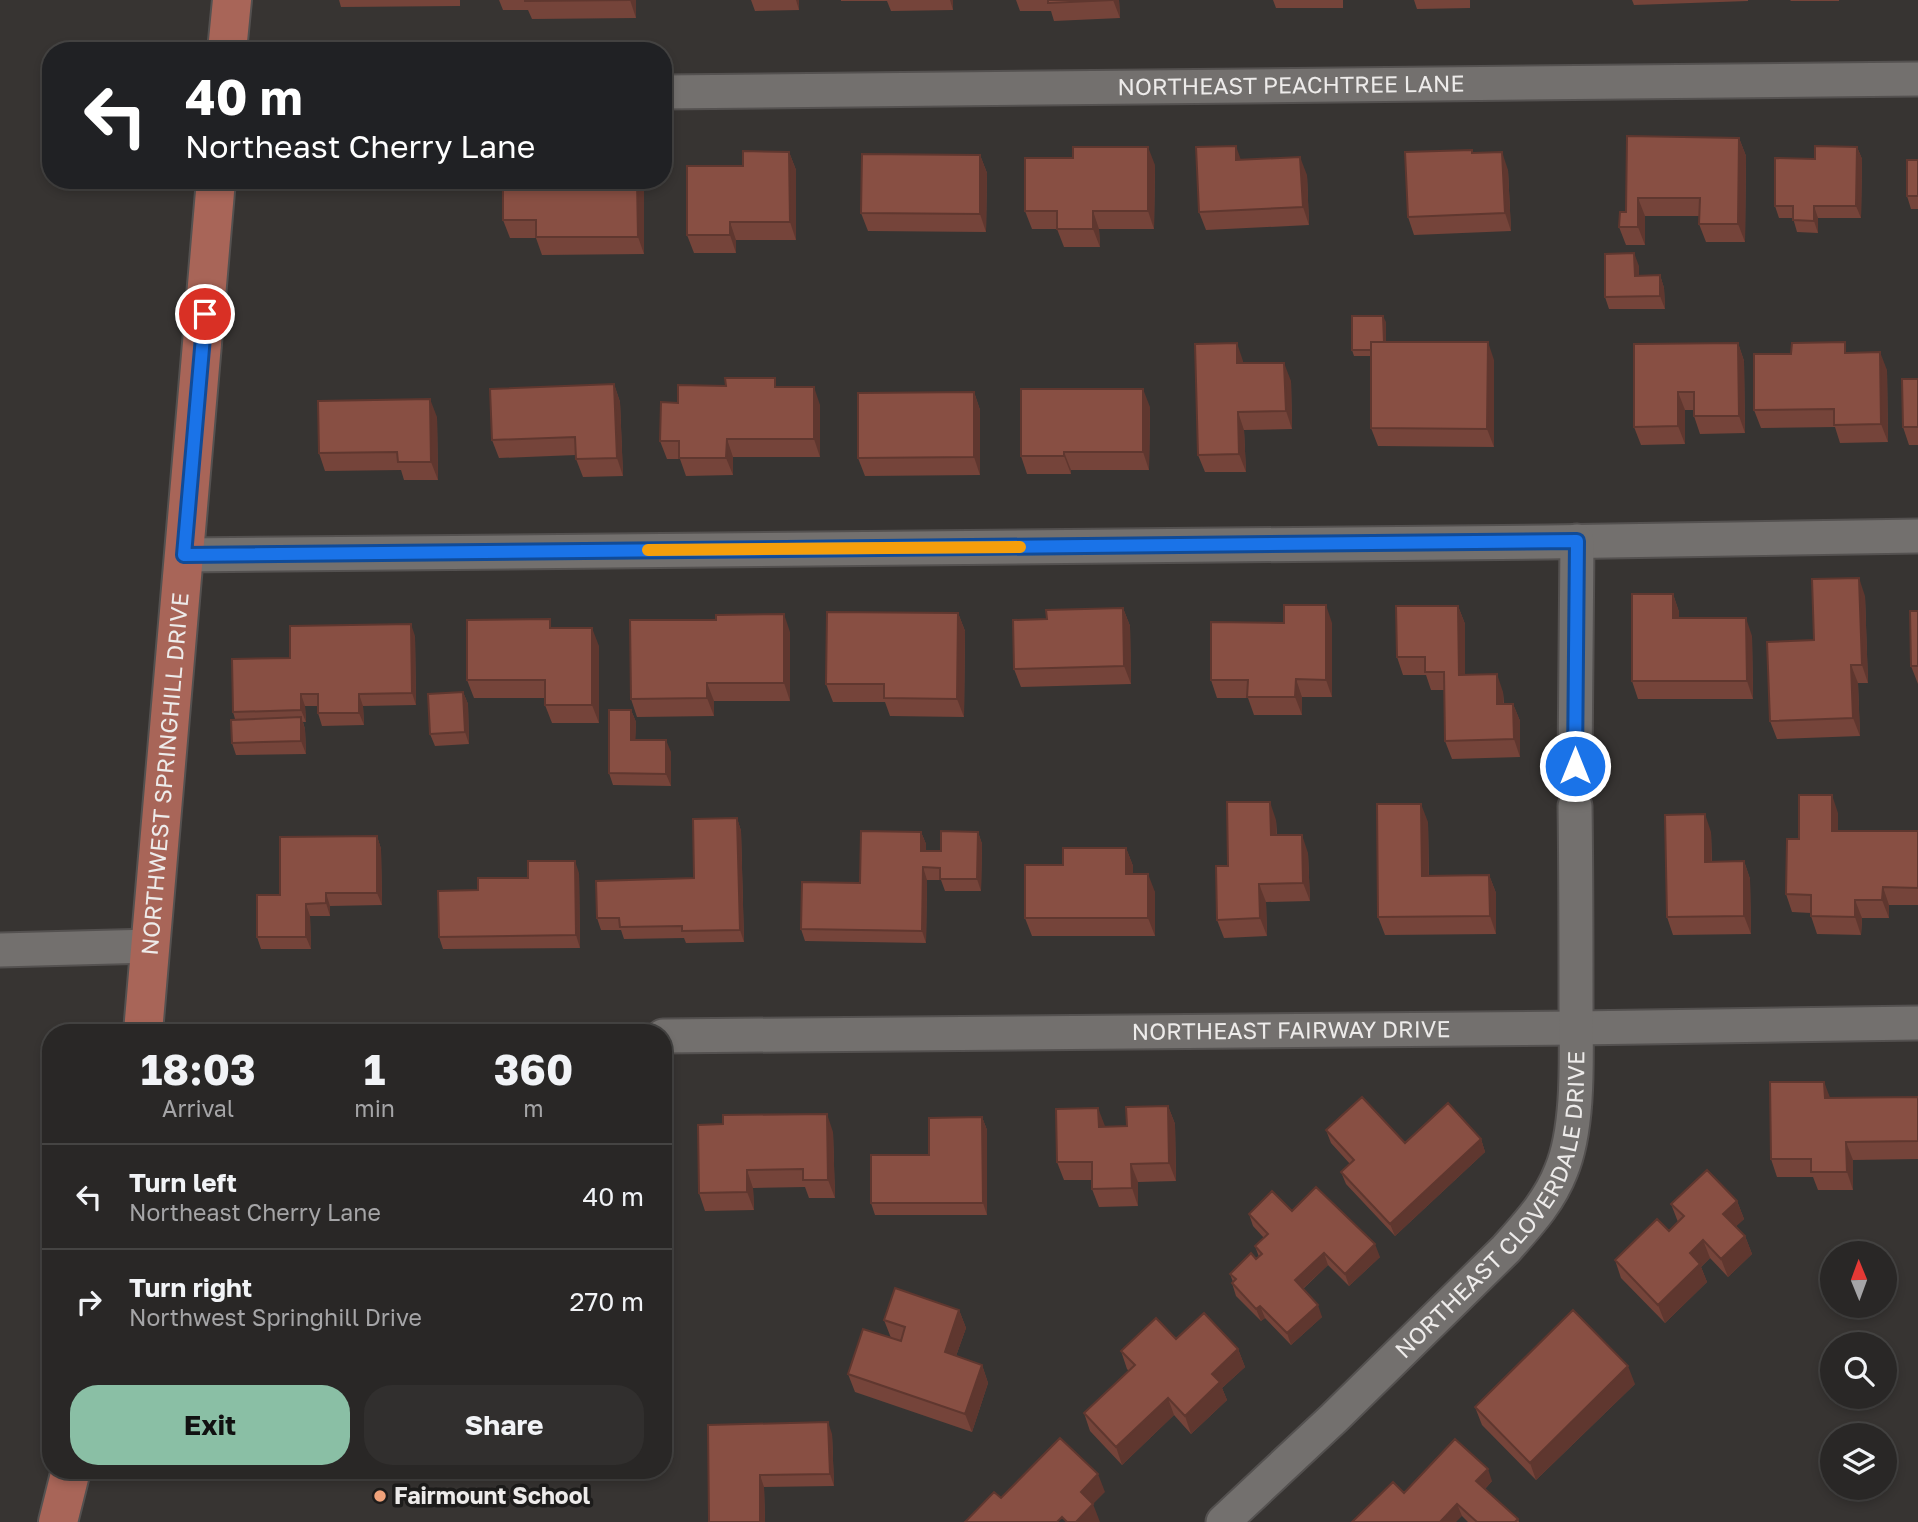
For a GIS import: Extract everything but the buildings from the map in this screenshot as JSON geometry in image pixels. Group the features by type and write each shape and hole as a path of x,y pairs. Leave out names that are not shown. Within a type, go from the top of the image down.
{"main road":[{"path":"228,42 232,0"},
{"name":"NORTHWEST SPRINGHILL DRIVE","path":"144,1024 215,189"},
{"path":"58,1522 69,1479"}],"street":[{"name":"NORTHEAST PEACHTREE LANE","path":"672,92 1918,79"},
{"path":"184,555 1918,537"},
{"path":"1575,766 1577,541"},
{"name":"NORTHEAST CLOVERDALE DRIVE","path":"1223,1522 1506,1249 1548,1199 1562,1169 1571,1133 1576,1086 1575,806"},
{"path":"0,950 152,946"},
{"name":"NORTHEAST FAIRWAY DRIVE","path":"672,1036 1918,1023"}],"slow traffic":[{"path":"648,550 1020,547"}],"place":[{"name":"Fairmount School","path":"380,1496"}],"route":[{"path":"205,314 184,555 1577,541 1575,766"}]}
